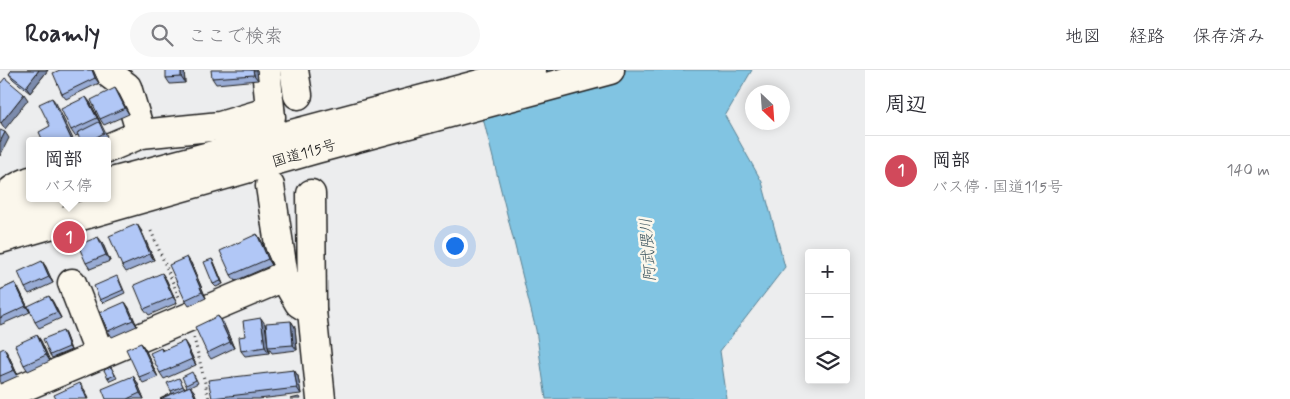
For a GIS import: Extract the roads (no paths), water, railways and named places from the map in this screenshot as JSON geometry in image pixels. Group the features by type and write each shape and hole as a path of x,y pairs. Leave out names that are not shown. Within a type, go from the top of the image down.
{"main road":[{"path":"104,70 127,86 141,134"},
{"path":"111,147 141,134 220,126 271,114 266,70"},
{"name":"国道115号","path":"0,239 532,70"},
{"name":"国道115号","path":"111,183 313,140 610,70"},
{"path":"3,211 12,189 26,183"},
{"path":"270,186 284,277 299,303 312,311"},
{"path":"311,194 312,311 321,399"},
{"path":"3,211 36,202"},
{"path":"0,396 37,391 100,355 284,277"},
{"path":"72,282 100,355"}],"water":[{"name":"阿武隈川","path":"471,70 752,70 725,116 762,182 785,267 720,351 727,399 546,399 536,330"}],"place":[{"name":"岡部","path":"69,237"}]}
